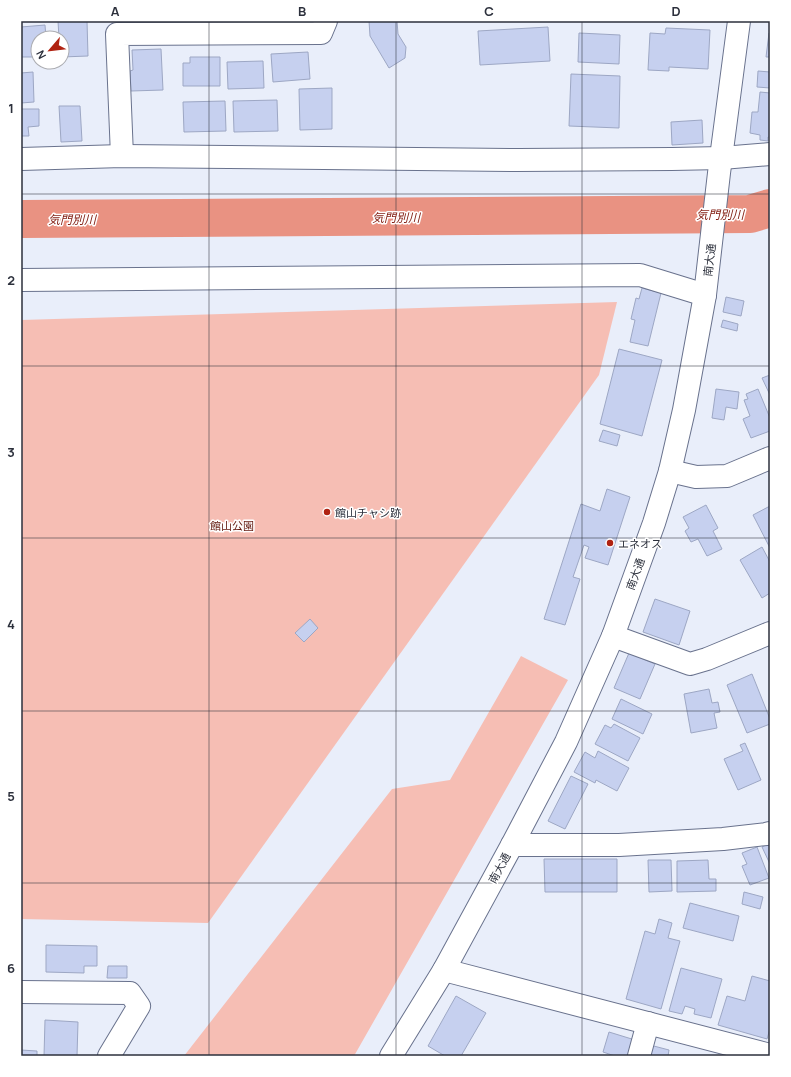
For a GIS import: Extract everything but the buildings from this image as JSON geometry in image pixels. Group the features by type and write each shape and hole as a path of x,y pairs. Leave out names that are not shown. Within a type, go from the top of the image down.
{"street":[{"path":"122,156 118,34 322,33 326,21"},
{"name":"南大通","path":"391,1056 444,970 566,742 613,636 654,523 670,471 684,410 705,296 740,21"},
{"path":"21,158 122,156 518,160 721,166 770,154"},
{"path":"21,280 640,275 705,296"},
{"path":"670,471 696,477 727,476 770,458"},
{"path":"613,636 690,664 707,659 770,633"},
{"path":"512,845 619,845 723,839 770,833"},
{"path":"444,970 648,1023 735,1051 770,1055"},
{"path":"21,992 130,993 139,1006 109,1056"},
{"path":"639,1056 648,1023"}],"green space":[{"name":"館山公園","path":"617,302 599,375 208,923 21,919 21,320"},
{"path":"521,656 568,680 354,1056 184,1056 392,789 450,780"}],"waterway":[{"name":"気門別川","path":"21,219 750,214 770,208"}],"place":[{"name":"館山チャシ跡","path":"327,512"},
{"name":"エネオス","path":"610,543"}]}
